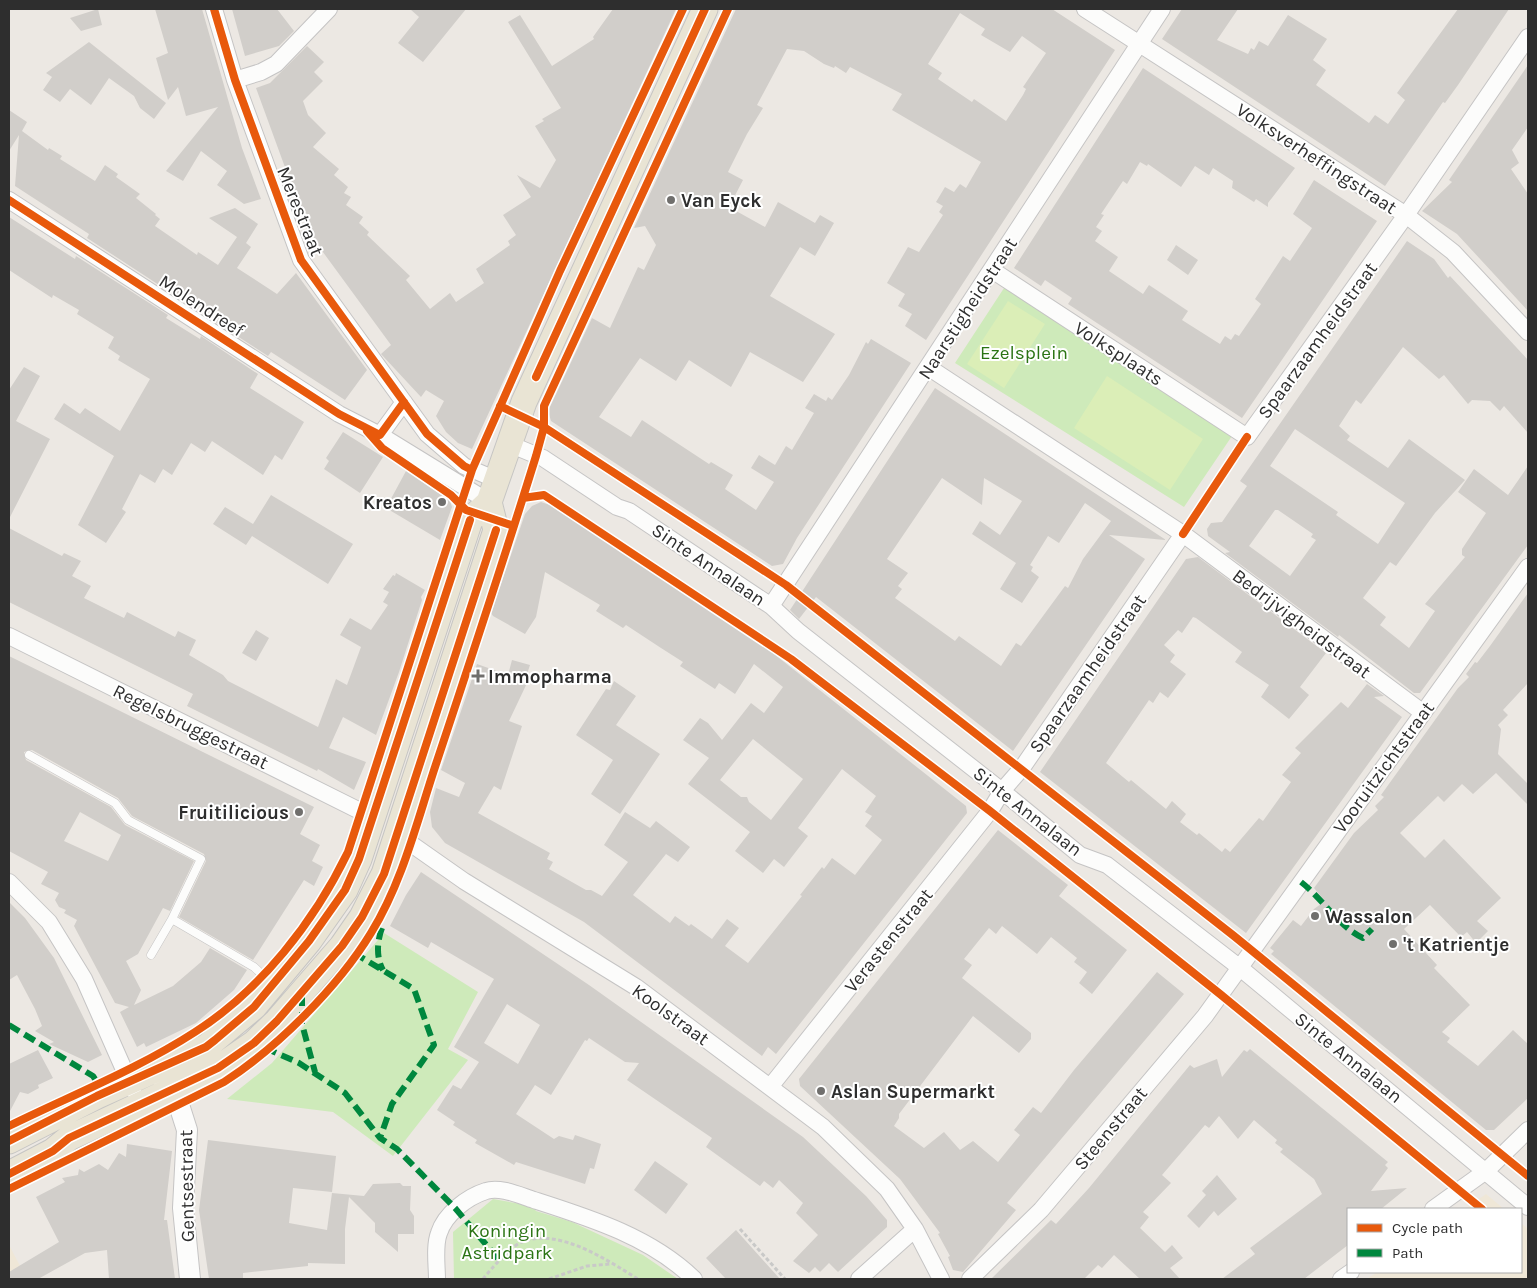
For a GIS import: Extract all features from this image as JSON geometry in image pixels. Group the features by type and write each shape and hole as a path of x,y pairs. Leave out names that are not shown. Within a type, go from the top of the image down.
{"main road":[{"path":"9,1141 215,1040 254,1007 308,941 344,890 359,859 470,520 493,491 532,385 705,9"},
{"path":"9,1174 53,1151 69,1138 218,1068 254,1043 298,998 342,946 362,917 384,874 496,530 493,491"},
{"path":"372,817 397,834"}],"street":[{"name":"Merestraat","path":"214,9 235,80 300,260 427,434 493,491"},
{"path":"235,80 260,72 276,64 329,9"},
{"name":"Volksverheffingstraat","path":"1085,9 1406,215 1453,252 1528,332"},
{"name":"Naarstigheidstraat","path":"771,606 1162,9"},
{"name":"Spaarzaamheidstraat","path":"1246,437 1406,215 1528,37"},
{"name":"Molendreef","path":"9,200 339,414 493,491"},
{"name":"Volksplaats","path":"992,270 1246,437"},
{"path":"928,367 1183,534"},
{"path":"380,435 404,402"},
{"name":"Sinte Annalaan","path":"509,444 543,458 617,507 629,511 771,606 798,632 1002,791 1080,855 1107,865 1239,967 1528,1206"},
{"name":"Spaarzaamheidstraat","path":"1002,791 1022,768 1183,534"},
{"name":"Bedrijvigheidstraat","path":"1183,534 1422,712"},
{"name":"Vooruitzichtstraat","path":"1239,967 1528,567"},
{"name":"Regelsbruggestraat","path":"9,636 372,817"},
{"name":"Verastenstraat","path":"770,1086 990,810 1002,791"},
{"name":"Koolstraat","path":"397,834 464,881 636,988 823,1127 887,1189 916,1229 941,1279"},
{"path":"9,882 49,922 84,980 139,1104"},
{"name":"Steenstraat","path":"970,1279 1041,1210 1204,1016 1239,967"},
{"name":"Gentsestraat","path":"156,1069 180,1108 187,1130 182,1208 190,1279"},
{"path":"1434,1208 1486,1170 1528,1130"},
{"path":"437,1279 439,1233 456,1208 487,1190 507,1192 599,1222 636,1239 670,1260 694,1279"},
{"path":"859,1279 916,1229"}],"lane":[{"path":"30,755 115,803 128,820 201,859 172,919 151,955"},
{"path":"172,919 254,967 273,984"}],"path":[{"path":"740,1229 785,1279"},
{"path":"483,1279 520,1242 542,1237 563,1240 586,1249 638,1279"},
{"path":"549,1279 587,1266 611,1264"}],"shaded area":[{"path":"1486,1194 1503,1208 1466,1208"},
{"path":"1522,1224 1528,1229 1528,1279 1367,1279 1376,1273 1522,1273"},
{"path":"9,1245 27,1279 9,1279"}],"green space":[{"name":"Ezelsplein","path":"1006,285 1232,436 1184,507 955,363"},
{"path":"1008,301 1045,324 1004,388 967,364"},
{"path":"1107,376 1203,439 1170,490 1074,428"},
{"path":"384,933 478,992 448,1049 468,1060 393,1156 333,1112 227,1099 272,1063"},
{"name":"Koningin Astridpark","path":"493,1199 532,1206 536,1211 572,1222 643,1255 678,1279 454,1279 453,1232"}],"building":[{"path":"98,9 102,25 81,31 70,18"},
{"path":"155,9 202,9 242,148 261,199 244,204 217,185 227,171 201,151 183,181 166,171 218,107 186,116 178,87 168,100 156,58 168,53"},
{"path":"232,9 277,9 294,31 279,46 245,56"},
{"path":"410,9 466,9 423,62 398,43 419,17"},
{"path":"613,9 676,9 472,449 458,443 446,432 436,416 444,401 426,390 421,397 381,354 391,345 309,233 256,88 270,83 307,46 324,62 314,72 323,81 303,101 308,115 326,133 313,147 339,169 334,175 348,187 344,193 351,197 346,205 363,217 359,223 369,232 367,235 410,276 406,280 430,309 450,293 456,302 484,283 476,269 510,245 508,241 516,235 503,215 531,197 517,175 540,188 556,160 535,126 544,121 542,119 561,108 508,22 520,15 552,66 594,39 593,37"},
{"path":"736,9 1052,9 1115,50 926,340 905,326 912,314 898,306 905,294 887,283 908,247 919,252 943,215 939,212 943,206 936,202 945,187 954,192 960,184 966,188 981,162 892,110 902,94 850,67 846,73 835,66 834,68 824,64 804,51 787,49 757,105 763,108 747,134 728,172 743,180 729,207 765,227 778,202 815,223 820,215 834,223 815,256 800,247 770,296 835,334 803,382 750,352 731,387 689,360 676,381 640,358 599,417 631,437 642,420 709,464 711,462 733,475 725,489 756,510 774,482 751,468 759,455 775,465 786,446 792,450 814,413 805,408 814,394 826,401 828,397 832,400 849,375 866,342 868,344 871,339 911,363 797,538 783,564 772,566 551,421 548,411 592,318 610,328 638,267 644,270 656,245 645,226 634,228","holes":["960,13 985,29 981,35 1010,52 1022,36 1046,53 1023,87 1026,89 1006,121 974,99 972,102 938,79 942,73 928,64"]},
{"path":"1182,9 1238,9 1217,40 1248,54 1251,48 1254,50 1259,41 1268,46 1288,15 1327,39 1313,60 1326,70 1316,85 1369,123 1375,115 1388,124 1405,100 1397,93 1458,9 1509,9 1458,85 1445,103 1443,102 1385,186 1162,39"},
{"path":"89,42 166,103 154,119 140,108 134,96 109,78 91,105 70,89 60,102 43,90 52,77 46,73"},
{"path":"1528,65 1528,127 1512,150 1519,163 1511,169 1528,194 1528,311 1457,234 1422,211 1452,182 1449,180"},
{"path":"1143,68 1295,168 1268,203 1268,207 1256,199 1254,202 1232,188 1233,181 1213,168 1209,175 1195,166 1181,187 1148,164 1147,166 1140,162 1127,184 1123,181 1101,214 1104,215 1096,227 1102,231 1095,241 1118,257 1109,271 1143,294 1149,285 1188,311 1182,320 1220,344 1225,336 1231,340 1235,334 1239,336 1261,304 1255,299 1283,256 1290,261 1312,228 1293,214 1314,180 1377,221 1242,418 1068,304 1072,298 1045,280 1041,286 1014,268"},
{"path":"9,110 27,122 22,131 48,150 49,148 62,156 60,159 95,181 105,165 118,174 116,177 140,194 136,198 160,219 155,226 197,255 198,252 218,265 237,237 209,218 235,208 258,224 246,243 251,247 237,268 277,294 296,273 367,370 345,400 271,352 268,356 211,319 214,314 181,294 179,298 87,238 89,234 15,186 19,135 9,151"},
{"path":"9,217 75,259 76,256 168,315 166,318 200,339 201,336 258,374 250,388 304,422 282,460 275,455 263,475 212,441 205,452 191,443 172,475 163,469 155,483 140,474 122,509 126,512 106,543 78,525 114,456 54,419 64,403 80,414 85,408 120,431 150,379 118,360 120,356 108,348 114,337 77,314 79,310 53,295 52,298 9,270"},
{"path":"1407,241 1434,259 1448,278 1450,276 1528,360 1528,433 1504,406 1500,411 1490,401 1472,400 1468,404 1444,375 1439,379 1403,347 1361,404 1356,400 1339,426 1350,436 1347,440 1388,468 1409,439 1465,480 1435,513 1396,566 1390,562 1363,598 1386,617 1380,625 1409,648 1435,611 1425,604 1465,557 1462,555 1462,549 1486,513 1458,492 1474,469 1508,495 1528,466 1528,545 1420,693 1414,693 1339,635 1338,637 1225,553 1230,552 1208,536 1207,529 1211,523 1222,522 1247,486 1240,481","holes":["1295,429 1405,503 1378,544 1336,515 1338,512 1270,466","1275,510 1278,510 1313,534 1311,537 1316,540 1290,576 1249,546"]},
{"path":"1176,245 1198,260 1188,275 1167,260"},
{"path":"24,367 40,376 16,421 50,439 9,519 9,390"},
{"path":"935,388 1166,540 1109,535 1145,559 1013,751 816,597 799,619 790,610","holes":["942,478 982,505 984,478 1022,501 1000,535 980,521 972,534 1016,563 1000,589 1022,603 1039,577 1031,571 1033,567 1030,565 1048,536 1059,543 1085,503 1111,521 1083,559 1068,588 1065,586 1021,646 1016,643 1001,666 959,636 955,641 895,598 902,589 898,586 908,573 887,559"]},
{"path":"343,432 383,457 360,493 324,469 329,461 326,458"},
{"path":"406,471 450,501 452,507 440,540 386,508"},
{"path":"271,495 353,544 328,584 252,536 246,545 213,524 225,507 253,524"},
{"path":"541,502 550,505 769,650 966,806 967,813 776,1054 768,1047 762,1056 584,922 445,843 432,827 430,812 436,788 459,797 465,783 441,770 477,664 508,675 512,660 530,665 525,680 528,681 509,721 522,726 501,790 494,786 478,813 550,853 547,859 553,862 549,869 586,890 591,890 602,896 628,862 604,845 625,812 650,828 656,821 690,847 678,862 666,854 633,895 670,923 675,916 689,926 691,924 712,939 727,919 739,928 725,946 748,963 802,896 800,895 822,867 824,869 832,858 855,875 882,840 865,826 872,816 865,812 876,796 842,769 798,828 808,836 784,867 774,859 763,873 735,851 750,832 688,784 709,758 683,740 700,718 708,723 722,740 751,703 764,713 783,687 754,664 735,694 719,683 715,689 680,666 683,662 626,625 623,628 596,611 600,605 545,572 536,617 525,634 493,616 491,613 525,514 532,506","holes":["753,739 803,779 771,820 749,802 747,797 741,797 720,780"]},
{"path":"9,528 62,556 64,553 81,561 72,576 91,586 84,598 124,618 127,612 175,637 178,631 196,640 189,655 223,675 228,681 318,727 336,679 347,685 361,647 340,635 350,618 371,630 388,605 383,602 389,592 383,589 396,573 425,590 421,597 422,600 399,672 376,735 343,717 329,748 366,762 354,790 318,769 317,771 187,706 193,694 9,602"},
{"path":"1198,557 1326,653 1300,687 1309,695 1289,719 1261,697 1269,685 1235,662 1242,652 1196,618 1193,617 1182,633 1178,630 1164,645 1175,655 1170,662 1186,674 1168,698 1160,692 1153,703 1149,700 1106,763 1129,782 1131,780 1166,809 1172,801 1186,814 1180,822 1197,835 1199,833 1222,852 1225,848 1230,852 1259,818 1263,821 1291,782 1282,775 1301,753 1295,748 1341,702 1348,708 1367,684 1384,696 1374,697 1402,717 1246,933 1040,772 1186,559"},
{"path":"1528,593 1528,683 1503,710 1508,715 1498,725 1501,729 1498,754 1528,784 1528,805 1496,773 1473,794 1462,784 1444,802 1438,796 1400,833 1425,858 1444,839 1501,898 1477,921 1488,931 1476,943 1467,932 1461,937 1430,905 1404,929 1437,965 1434,968 1470,1005 1442,1032 1450,1038 1447,1042 1478,1066 1513,1030 1528,1044 1528,1098 1494,1130 1486,1130 1271,954 1274,951 1270,948 1293,920 1301,926 1314,909 1325,901 1314,888 1354,833 1378,810 1375,806 1384,797 1381,795 1458,688 1469,677 1466,674 1475,662 1477,663"},
{"path":"256,630 269,638 256,661 242,653"},
{"path":"9,656 314,807 300,834 320,845 312,861 323,867 314,886 304,880 253,960 179,917 206,861 204,854 132,816 118,798 32,750 24,752 26,760 111,807 125,825 194,861 170,911 163,908 138,954 126,961 141,990 134,1005 173,986 201,962 210,948 247,970 234,990 196,1023 146,1047 144,1043 137,1047 120,1012 129,1007 115,1003 74,926 77,920 64,913 66,910 59,907 55,900 59,893 41,884 48,872 9,851","holes":["80,812 121,835 108,861 64,841"]},
{"path":"614,681 636,696 616,725 660,754 620,814 591,794 613,760 576,735 606,689 610,690"},
{"path":"998,830 1068,885 1059,896 1127,950 1092,994 1079,983 1087,972 1074,962 1077,958 1051,937 1037,954 1002,926 996,934 989,928 964,959 972,965 962,978 1031,1033 1031,1039 1019,1053 973,1016 899,1114 899,1118 894,1126 924,1148 944,1132 960,1150 973,1141 998,1162 1020,1135 1014,1130 1033,1107 1041,1113 1074,1070 1157,972 1184,994 1007,1203 1016,1210 963,1272 953,1270 948,1257 950,1256 938,1234 940,1233 900,1179 800,1086 799,1079"},
{"path":"421,872 589,985 803,1137 866,1196 887,1220 887,1227 838,1272 829,1263 820,1272 815,1267 809,1273 793,1261 818,1235 796,1213 803,1203 779,1180 773,1188 764,1181 760,1186 706,1147 712,1138 627,1080 639,1063 625,1062 589,1038 587,1041 585,1040 551,1095 535,1085 516,1114 554,1139 559,1136 573,1140 575,1135 601,1144 594,1169 590,1168 585,1184 516,1162 514,1165 475,1143 477,1140 453,1125 455,1122 437,1110 453,1085 461,1089 479,1062 454,1047 494,979 431,942 428,948 390,926 406,895","holes":["507,1004 540,1025 518,1064 484,1043"]},
{"path":"9,902 25,918 54,958 102,1055 88,1062 49,1044 54,1042 35,1031 42,1026 35,1009 17,975 9,980"},
{"path":"1250,1049 1388,1162 1385,1165 1388,1168 1371,1191 1407,1188 1382,1208 1347,1208 1347,1246 1304,1279 1222,1279 1255,1254 1250,1248 1322,1194 1314,1179 1280,1152 1283,1149 1275,1143 1277,1140 1254,1120 1238,1139 1219,1116 1209,1128 1205,1125 1162,1175 1171,1183 1143,1212 1149,1217 1140,1228 1165,1252 1172,1245 1183,1258 1170,1268 1180,1279 1140,1279 1114,1255 1102,1268 1098,1265 1084,1279 991,1279 1051,1220 1056,1224 1089,1188 1190,1065 1194,1068 1217,1059 1222,1077 1244,1050 1247,1052"},
{"path":"38,1050 53,1078 38,1085 39,1088 28,1094 20,1092 9,1113 9,1064"},
{"path":"208,1140 336,1156 332,1192 293,1188 289,1223 327,1230 332,1193 364,1196 373,1184 400,1183 403,1186 411,1186 410,1210 414,1216 414,1234 398,1234 398,1252 375,1232 375,1223 349,1197 345,1229 345,1264 308,1263 308,1266 243,1273 243,1279 209,1279 199,1210"},
{"path":"127,1144 172,1151 164,1220 167,1220 175,1279 109,1279 107,1250 85,1253 38,1279 9,1279 9,1272 59,1242 36,1197 65,1182 62,1178 78,1175 79,1169 84,1172 99,1164 108,1170 119,1153 126,1157"},
{"path":"655,1161 688,1184 666,1214 634,1190"},
{"path":"1217,1175 1237,1199 1218,1216 1214,1211 1199,1228 1187,1216 1206,1195 1202,1191"},
{"path":"736,1230 780,1279 726,1279 706,1258"}],"marked path":[{"path":"1301,882 1354,933 1363,938 1372,929"},
{"path":"382,928 378,949 379,960 383,970"},
{"path":"354,953 414,989 434,1045 392,1104 380,1138"},
{"path":"302,994 302,1024 315,1072"},
{"path":"9,1025 93,1076 97,1082"},
{"path":"265,1048 299,1063 345,1093 380,1138 397,1149 455,1208 500,1261"}],"cycle path":[{"path":"214,9 235,80 301,260 427,434 464,466 472,470"},
{"path":"9,1126 104,1082 150,1058 195,1032 219,1015 242,996 284,952 319,904 348,852 472,470 560,271 683,9"},
{"path":"536,377 705,9"},
{"path":"9,1189 224,1082 244,1068 285,1034 324,995 342,974 371,933 392,893 416,829 536,456 544,427 544,406 728,9"},
{"path":"9,200 339,414 380,435 404,402"},
{"path":"500,406 544,427 786,585 1234,936 1528,1176"},
{"path":"367,431 382,448 451,495 466,510 514,526"},
{"path":"1183,534 1247,437"},
{"path":"523,498 544,495 791,659 990,811 1220,994 1481,1208"},
{"path":"9,1141 97,1096 206,1047 254,1007 309,941 345,890 359,859 470,520"},
{"path":"9,1174 53,1151 69,1138 218,1068 254,1043 277,1021 342,946 362,917 384,874 496,530"}],"place":[{"name":"Van Eyck","path":"671,200"},
{"name":"Kreatos","path":"442,502"},
{"name":"Immopharma","path":"478,676"},
{"name":"Fruitilicious","path":"299,812"},
{"name":"Wassalon","path":"1315,916"},
{"name":"'t Katrientje","path":"1393,944"},
{"name":"Aslan Supermarkt","path":"821,1091"}]}
